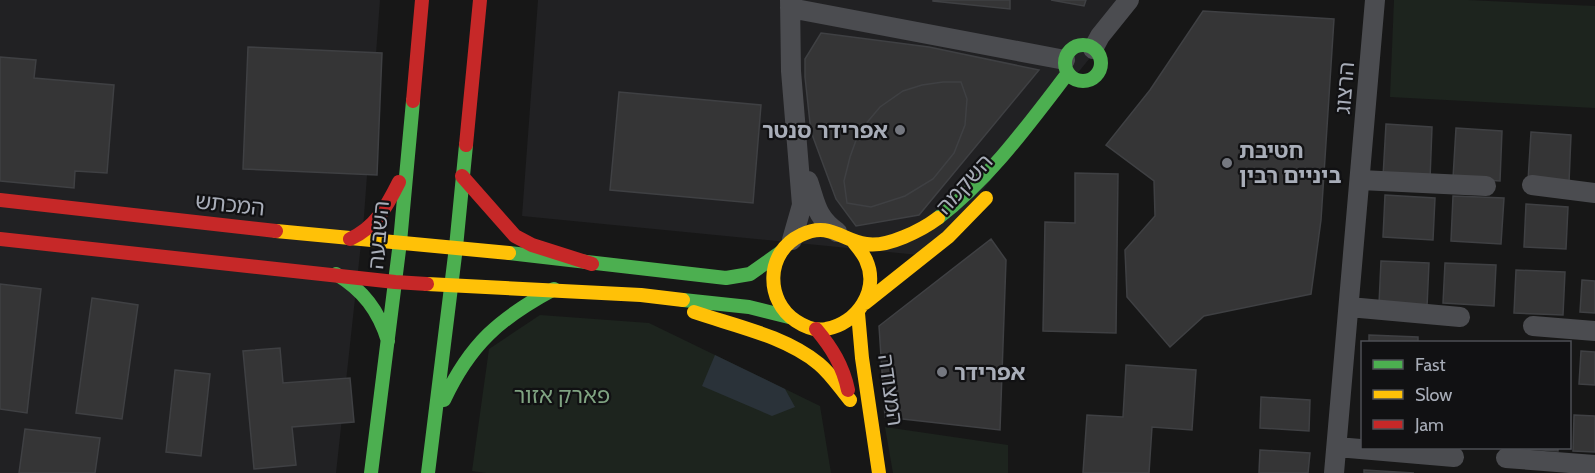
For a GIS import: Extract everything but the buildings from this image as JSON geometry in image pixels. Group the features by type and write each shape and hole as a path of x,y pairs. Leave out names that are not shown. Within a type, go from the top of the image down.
{"main road":[{"name":"השבעה","path":"371,473 400,242 422,0"},
{"path":"428,473 456,247 480,0"},
{"path":"1088,46 1093,49 1100,59 1099,70 1092,79 1077,86 1067,67 1067,55 1076,47 1088,46"},
{"name":"השקמה","path":"845,236 866,245 876,244 924,227 952,207 995,166 1067,67"},
{"path":"1030,144 1044,128"},
{"path":"350,239 366,231 384,212 406,166"},
{"path":"0,238 395,282 641,295 748,307 789,317 816,329 839,326 847,322 862,308 871,287 870,269 863,253 845,236 818,230 807,232 786,246 753,274 735,279 592,264 532,245 515,236 462,176"},
{"name":"השקמה","path":"862,308 948,237 994,189"},
{"name":"המכתש","path":"0,200 350,239 456,247 592,264"},
{"path":"786,246 773,272 773,288 779,304 789,317"},
{"path":"336,274 351,282 371,303 384,325 388,343"},
{"path":"433,433 444,400 458,371 472,350 529,302 554,289"},
{"name":"המצודה","path":"641,295 717,320 798,351 816,362 829,374 850,406 842,366 834,349 816,329"},
{"name":"המצודה","path":"862,308 862,358 879,473"}],"street":[{"path":"1093,49 1100,36 1129,0"},
{"name":"הרצוג","path":"1334,473 1375,0"},
{"path":"786,246 802,205 790,71 790,4 1067,67"},
{"path":"796,138 818,213 825,223 845,236"},
{"path":"1360,180 1486,186"},
{"path":"1532,185 1595,193"},
{"path":"1349,307 1460,316"},
{"path":"1533,326 1595,331"},
{"path":"1336,447 1454,457"},
{"path":"1506,458 1595,465"}],"shaded area":[{"path":"0,0 380,0 364,216 336,473 0,473"},
{"path":"538,0 1137,0 929,256 522,216"},
{"path":"715,355 785,389 795,407 772,416 702,386"}],"green space":[{"path":"1394,0 1468,0 1595,6 1595,108 1390,97"},
{"name":"פארק אזור","path":"540,315 649,323 820,406 831,473 486,473 472,471 489,349"},
{"path":"885,427 1008,445 1008,473 893,473"}],"traffic: fast":[{"path":"1083,45 1095,51 1101,63 1095,75 1083,81 1071,75 1065,63 1071,51 1083,45"},
{"path":"938,218 975,186 1023,131 1068,73"},
{"path":"371,473 400,242 413,101"},
{"path":"428,473 456,247 466,145"},
{"path":"509,253 726,278 750,274 781,252"},
{"path":"336,274 346,280 369,302 380,320 388,341"},
{"path":"444,400 465,363 488,334 518,311 554,289"},
{"path":"683,300 749,307 789,317"}],"traffic: slow":[{"path":"865,303 948,237 986,198"},
{"path":"853,241 865,257 870,271 868,294 863,304 847,320 826,329 811,328 796,321 779,302 774,289 775,264 789,243 801,235 819,230 874,245 894,241 914,233 938,218"},
{"path":"276,231 509,253"},
{"path":"427,284 641,295 683,300"},
{"path":"694,312 759,333 806,354 823,368 850,400"},
{"path":"858,313 862,358 879,473"}],"traffic: jam":[{"path":"413,101 422,0"},
{"path":"466,145 480,0"},
{"path":"462,176 515,236 532,245 592,264"},
{"path":"350,239 374,222 399,182"},
{"path":"0,200 276,231"},
{"path":"0,239 427,284"},
{"path":"816,329 836,358 848,390"}],"place":[{"name":"אפרידר סנטר","path":"900,130"},
{"name":"חטיבת ביניים רבין","path":"1227,163"},
{"name":"אפרידר","path":"942,372"}]}
